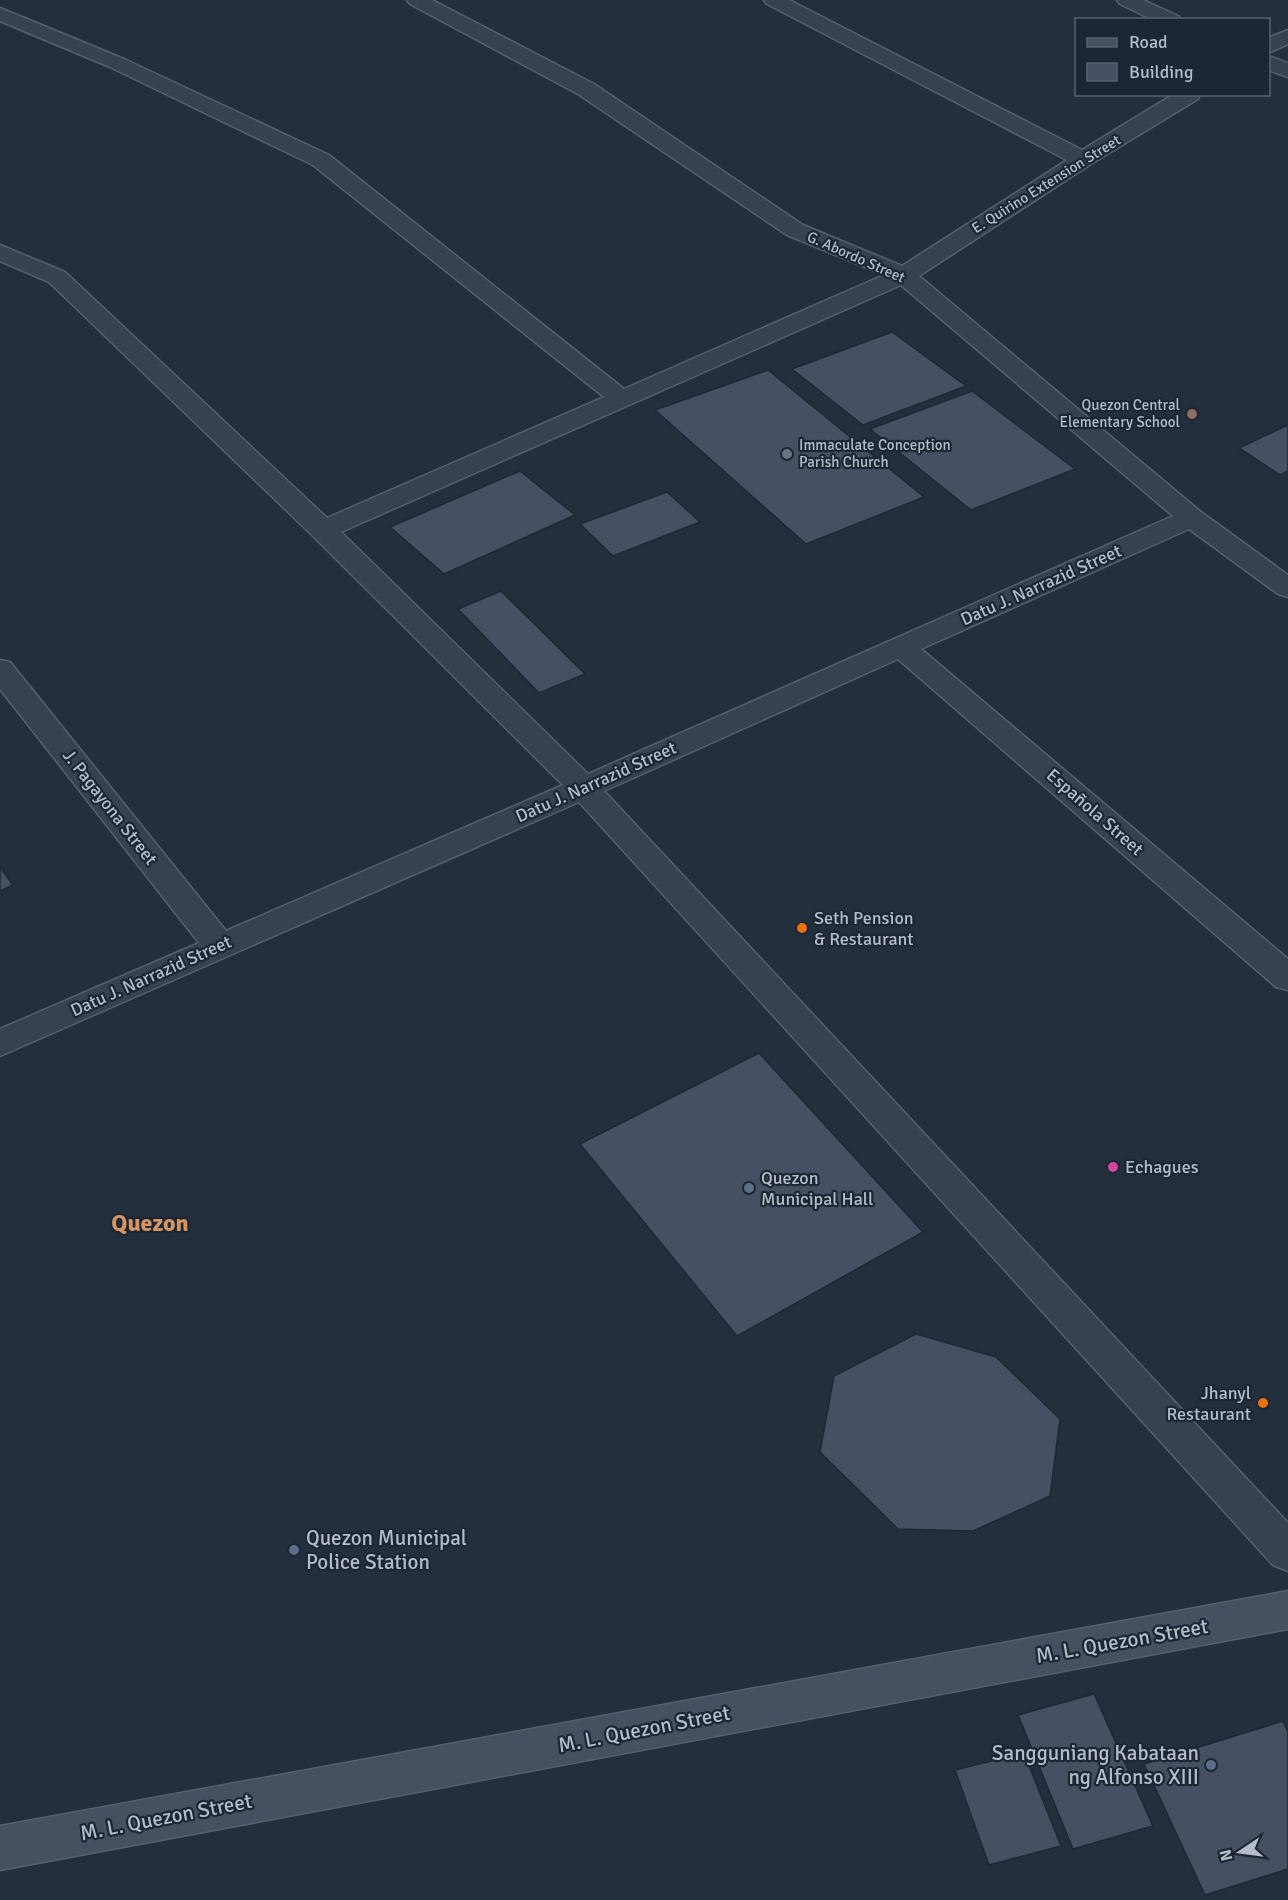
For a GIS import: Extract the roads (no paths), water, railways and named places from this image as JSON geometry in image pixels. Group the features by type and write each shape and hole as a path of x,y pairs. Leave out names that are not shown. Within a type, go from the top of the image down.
{"street":[{"name":"G. Abordo Street","path":"417,0 586,89 795,230 904,275 1191,518 1288,588"},
{"path":"774,0 1083,159"},
{"path":"1127,0 1167,18"},
{"path":"0,14 117,63 321,160 620,398"},
{"path":"1270,46 1288,36"},
{"path":"1270,62 1288,71"},
{"name":"E. Quirino Extension Street","path":"323,530 904,275 1083,159 1187,96"},
{"path":"0,252 57,277 323,530 584,788 1288,1552"},
{"name":"Datu J. Narrazid Street","path":"0,1043 584,788 1191,518"},
{"name":"Española Street","path":"901,647 1288,978"},
{"name":"J. Pagayona Street","path":"0,669 220,946"},
{"name":"M. L. Quezon Street","path":"0,1848 1288,1610"}],"place":[{"name":"Quezon Central Elementary School","path":"1192,414"},
{"name":"Immaculate Conception Parish Church","path":"787,454"},
{"name":"Seth Pension & Restaurant","path":"802,928"},
{"name":"Echagues","path":"1113,1167"},
{"name":"Quezon Municipal Hall","path":"749,1188"},
{"name":"Jhanyl Restaurant","path":"1263,1403"},
{"name":"Quezon Municipal Police Station","path":"294,1550"},
{"name":"Sangguniang Kabataan ng Alfonso XIII","path":"1211,1765"}],"district":[{"name":"Quezon","path":"150,1223"}]}
